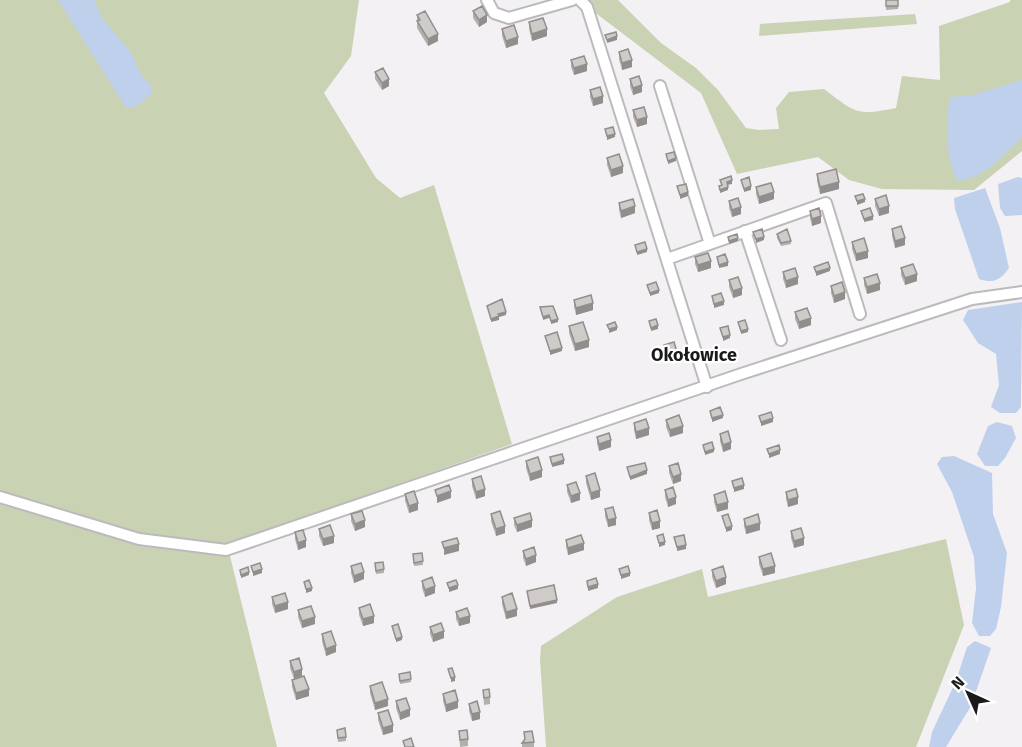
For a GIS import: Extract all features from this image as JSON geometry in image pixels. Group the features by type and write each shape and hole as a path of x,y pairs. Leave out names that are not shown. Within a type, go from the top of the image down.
{"street":[{"path":"487,0 494,13 509,18 572,0"},
{"path":"580,0 587,7 707,387"},
{"path":"660,86 710,244"},
{"path":"667,259 826,203 860,314"},
{"path":"745,231 781,340"},
{"path":"0,497 139,539 226,550 972,299 1022,292"}],"green space":[{"path":"0,0 359,0 351,56 324,93 376,178 400,198 434,185 512,444 227,544 277,747 0,747"},
{"path":"587,0 618,0 661,43 696,68 718,90 746,128 759,130 779,129 776,108 789,92 824,89 850,108 864,112 896,108 902,76 940,80 939,26 1010,2 1010,0 1022,0 1022,151 974,190 882,189 849,180 818,157 737,174 701,93 593,11"},
{"path":"915,14 917,24 759,36 760,24"},
{"path":"946,539 964,625 916,747 546,747 541,646 617,597 702,569 708,597"}],"water":[{"path":"58,0 94,0 103,19 130,51 142,76 151,86 151,94 135,107 126,108"},
{"path":"1022,80 1022,137 985,171 958,181 949,153 947,116 950,97 972,95"},
{"path":"1018,177 1022,178 1022,215 1005,216 1000,208 998,184"},
{"path":"985,188 1000,228 1009,268 1000,278 993,281 979,279 955,209 954,198"},
{"path":"1022,302 1021,407 1016,413 1000,413 991,407 999,385 996,354 978,343 963,320 968,310"},
{"path":"997,422 1012,426 1016,438 998,466 985,466 977,454 988,426"},
{"path":"954,456 992,473 993,514 1007,553 1001,607 996,629 990,636 979,636 972,623 976,588 974,557 952,492 937,464 942,457"},
{"path":"975,641 991,648 971,706 946,747 929,747 932,732 956,681 967,647"}],"building":[{"path":"886,0 898,0 898,6 886,6"},
{"path":"482,6 487,15 479,20 473,11"},
{"path":"425,11 438,34 428,39 417,21 420,20 417,15"},
{"path":"543,18 547,29 532,34 529,22"},
{"path":"514,25 518,37 506,41 502,29"},
{"path":"616,32 617,36 607,40 605,35"},
{"path":"628,49 632,60 622,63 619,52"},
{"path":"584,56 587,64 574,68 571,60"},
{"path":"383,68 389,79 382,83 375,72"},
{"path":"639,76 642,85 633,88 630,79"},
{"path":"600,87 603,96 593,99 590,90"},
{"path":"644,107 647,117 637,120 633,110"},
{"path":"613,127 615,134 607,136 605,129"},
{"path":"674,152 676,158 668,161 666,154"},
{"path":"619,154 623,166 611,170 607,158"},
{"path":"836,169 839,182 820,187 817,174"},
{"path":"731,176 732,180 727,182 728,187 720,190 719,186 722,185 720,180"},
{"path":"749,177 751,186 744,189 741,180"},
{"path":"771,183 774,192 759,197 756,187"},
{"path":"686,184 688,192 680,195 677,186"},
{"path":"863,194 865,199 857,201 855,196"},
{"path":"886,195 889,206 879,209 875,199"},
{"path":"738,198 741,207 732,210 729,201"},
{"path":"633,199 635,206 621,211 619,203"},
{"path":"819,208 821,216 812,219 810,211"},
{"path":"870,208 873,216 864,219 861,211"},
{"path":"901,226 905,238 895,241 892,229"},
{"path":"762,229 764,237 756,239 753,232"},
{"path":"787,229 791,241 781,243 777,234"},
{"path":"737,234 738,238 729,241 728,237"},
{"path":"864,238 868,251 856,254 852,242"},
{"path":"645,242 647,249 637,252 635,245"},
{"path":"708,253 711,261 698,265 695,257"},
{"path":"725,254 728,262 719,265 717,257"},
{"path":"828,262 830,268 816,272 814,267"},
{"path":"913,264 917,274 905,278 901,268"},
{"path":"795,268 798,277 786,281 783,272"},
{"path":"877,274 880,283 867,287 864,278"},
{"path":"738,277 742,288 733,291 729,280"},
{"path":"656,282 659,290 650,293 647,285"},
{"path":"842,282 845,292 834,296 831,286"},
{"path":"721,293 724,301 714,304 712,296"},
{"path":"591,295 593,303 576,308 574,300"},
{"path":"502,299 506,312 491,319 487,306"},
{"path":"553,306 558,319 551,321 549,315 543,317 540,307"},
{"path":"807,308 811,318 799,322 795,312"},
{"path":"656,319 658,325 651,328 649,321"},
{"path":"745,320 748,329 741,331 738,322"},
{"path":"583,322 589,340 575,344 569,326"},
{"path":"615,322 617,327 609,329 607,325"},
{"path":"728,326 730,335 723,337 720,328"},
{"path":"557,332 562,348 550,351 545,336"},
{"path":"674,342 677,352 667,355 664,345"},
{"path":"720,407 723,415 712,418 710,411"},
{"path":"771,412 773,418 761,422 759,416"},
{"path":"679,415 683,426 670,430 666,420"},
{"path":"646,419 649,428 636,432 634,423"},
{"path":"728,431 731,442 723,445 720,434"},
{"path":"609,433 611,440 599,444 597,437"},
{"path":"712,442 714,449 705,452 703,445"},
{"path":"779,445 780,450 769,454 767,449"},
{"path":"562,454 564,460 552,464 550,457"},
{"path":"538,457 542,470 530,474 526,461"},
{"path":"645,463 647,470 630,477 627,467"},
{"path":"678,463 681,474 673,477 669,466"},
{"path":"595,473 600,490 591,493 586,476"},
{"path":"481,476 485,489 476,492 472,479"},
{"path":"742,478 744,485 734,488 732,481"},
{"path":"576,482 580,493 571,496 567,485"},
{"path":"449,485 451,491 437,496 435,490"},
{"path":"673,487 676,497 668,500 665,490"},
{"path":"796,489 798,497 788,500 786,492"},
{"path":"414,491 418,503 409,506 405,494"},
{"path":"725,491 728,502 717,505 714,495"},
{"path":"613,507 616,518 608,520 605,509"},
{"path":"657,510 660,521 652,523 649,513"},
{"path":"362,511 365,520 355,524 351,514"},
{"path":"500,511 505,526 496,529 491,514"},
{"path":"530,513 532,520 517,525 514,518"},
{"path":"728,514 732,526 726,528 722,516"},
{"path":"758,514 760,523 746,527 744,519"},
{"path":"330,525 334,536 323,539 319,529"},
{"path":"801,528 804,538 794,541 791,531"},
{"path":"303,530 306,540 298,543 295,532"},
{"path":"663,534 665,542 659,543 657,536"},
{"path":"581,535 584,543 568,548 566,540"},
{"path":"684,535 686,545 677,547 674,537"},
{"path":"457,538 459,544 444,548 442,542"},
{"path":"534,547 536,555 526,559 523,551"},
{"path":"422,553 423,561 414,563 413,554"},
{"path":"771,553 775,566 763,569 759,557"},
{"path":"383,562 384,569 376,571 375,563"},
{"path":"260,563 262,569 253,572 251,566"},
{"path":"361,563 364,572 354,576 351,566"},
{"path":"628,566 630,573 621,575 619,569"},
{"path":"723,566 726,577 716,581 712,570"},
{"path":"248,567 249,572 241,575 240,570"},
{"path":"432,577 435,586 425,590 422,581"},
{"path":"596,578 598,584 588,587 587,581"},
{"path":"309,580 312,588 306,589 304,582"},
{"path":"456,580 458,585 449,588 447,583"},
{"path":"554,585 557,600 530,606 527,591"},
{"path":"285,593 288,602 275,606 272,597"},
{"path":"512,593 517,609 506,612 502,597"},
{"path":"370,604 374,616 363,619 359,608"},
{"path":"311,606 315,617 302,621 298,610"},
{"path":"467,608 470,616 459,619 456,612"},
{"path":"441,623 444,631 433,635 430,627"},
{"path":"398,624 402,637 396,639 392,626"},
{"path":"331,631 336,645 326,649 322,634"},
{"path":"299,658 302,669 294,672 290,661"},
{"path":"452,668 455,677 451,678 448,669"},
{"path":"410,672 411,679 400,681 399,674"},
{"path":"304,676 309,689 296,693 292,680"},
{"path":"382,682 388,699 375,703 370,686"},
{"path":"489,689 490,697 484,698 483,690"},
{"path":"455,690 458,701 446,705 443,694"},
{"path":"406,698 410,709 400,713 396,701"},
{"path":"477,701 480,712 472,714 469,704"},
{"path":"388,710 393,725 383,728 378,713"},
{"path":"345,728 346,737 338,738 337,730"},
{"path":"467,730 468,739 460,740 459,731"},
{"path":"532,731 534,742 522,743 525,739 524,732"},
{"path":"411,738 414,747 405,747 403,741"}],"district":[{"name":"Okołowice","path":"694,355"}]}
